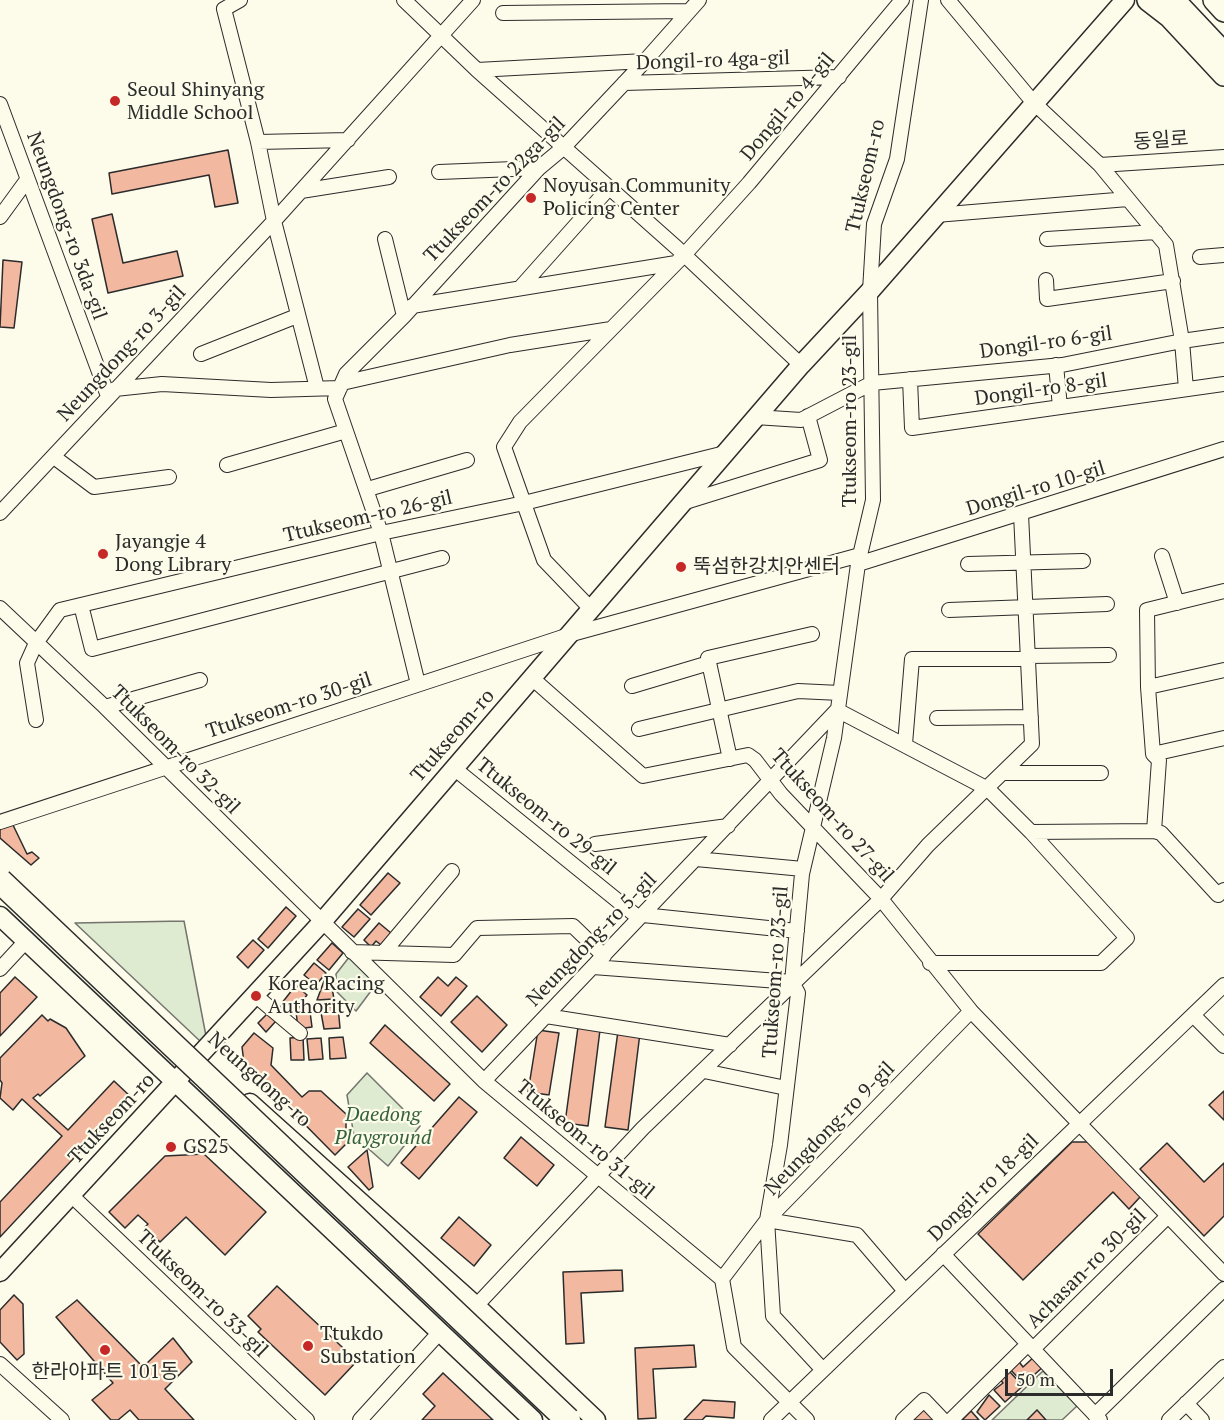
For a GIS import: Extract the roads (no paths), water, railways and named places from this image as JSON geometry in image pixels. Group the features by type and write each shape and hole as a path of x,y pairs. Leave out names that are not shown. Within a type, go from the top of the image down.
{"highway":[{"path":"0,881 568,1420"},
{"path":"0,894 556,1420"}],"main road":[{"name":"Ttukseom-ro","path":"0,1272 322,922 572,634 755,417 870,291 1125,0"},
{"path":"1149,0 1170,17 1224,75"},
{"path":"1174,0 1224,53"},
{"path":"1194,0 1224,33"},
{"path":"1214,0 1224,11"},
{"name":"Neungdong-ro","path":"0,870 200,1057 476,1306 596,1420"},
{"path":"0,916 533,1420"}],"street":[{"path":"240,0 224,9 258,142 297,316 317,388"},
{"path":"404,0 477,70 609,189 680,259 801,365"},
{"name":"Neungdong-ro 3-gil","path":"0,513 274,221 473,0"},
{"name":"Ttukseom-ro 22ga-gil","path":"339,390 346,374 408,311 539,168 562,148 645,61 699,0"},
{"name":"Dongil-ro 4-gil","path":"592,609 544,560 504,447 520,422 680,259 839,77 902,0"},
{"name":"Ttukseom-ro","path":"870,291 874,224 897,159 921,0"},
{"path":"948,0 1034,102 1100,165 1166,245 1182,341 1186,389"},
{"path":"503,13 689,11"},
{"path":"477,70 645,61"},
{"name":"Dongil-ro 4ga-gil","path":"624,83 839,77"},
{"name":"Neungdong-ro 3da-gil","path":"0,104 27,180 112,392"},
{"path":"258,142 348,140"},
{"name":"동일로","path":"1100,165 1224,157"},
{"path":"439,172 539,168"},
{"path":"301,191 389,177"},
{"path":"0,217 27,180"},
{"path":"520,288 609,189"},
{"path":"936,215 1128,199"},
{"path":"1047,239 1156,232"},
{"path":"385,239 408,311 680,259"},
{"path":"1200,257 1224,255"},
{"path":"1046,280 1047,299 1173,281"},
{"name":"Ttukseom-ro 23-gil","path":"823,1370 773,1316 768,1220 798,993 792,982 803,869 834,738 859,560 873,500 870,291"},
{"path":"201,354 297,316"},
{"path":"112,392 162,384 271,390 317,388 339,390 510,345 611,329"},
{"name":"Dongil-ro 6-gil","path":"872,383 1056,365 1182,341 1224,336"},
{"path":"1056,365 1060,407"},
{"name":"Dongil-ro 8-gil","path":"910,379 912,428 1224,384"},
{"path":"755,417 801,420 872,383"},
{"path":"339,390 346,431 368,489 381,533 418,684"},
{"path":"682,504 820,460 808,416"},
{"path":"227,465 346,431"},
{"name":"Dongil-ro 10-gil","path":"572,634 859,560 1021,514 1224,449"},
{"name":"Ttukseom-ro 26-gil","path":"36,643 60,610 381,533 524,503 725,453"},
{"path":"54,457 94,487 169,477"},
{"path":"368,489 467,460"},
{"path":"476,1306 597,1175 792,982 881,899 928,845 1032,744 1021,514"},
{"path":"1162,556 1177,603"},
{"path":"81,605 92,649 442,558"},
{"path":"968,564 1083,561"},
{"path":"1154,831 1158,760 1153,754 1148,687 1147,610 1224,591"},
{"path":"949,610 1107,604"},
{"name":"Ttukseom-ro 32-gil","path":"0,608 105,707 164,768 322,922"},
{"name":"Ttukseom-ro 30-gil","path":"0,822 572,634"},
{"path":"730,759 708,658 812,634"},
{"path":"36,643 27,663 36,720"},
{"path":"905,744 912,659 1109,655"},
{"path":"632,686 709,663"},
{"path":"1148,687 1224,670"},
{"name":"Ttukseom-ro 27-gil","path":"533,679 643,776 748,755 755,759 771,780 881,899 930,963 971,1011 1079,1123"},
{"path":"105,707 200,680"},
{"path":"639,729 720,712 798,691 840,693"},
{"path":"837,710 987,789 1031,832 1127,938 1101,963 930,963"},
{"name":"Neungdong-ro 5-gil","path":"484,1081 837,710"},
{"path":"937,718 1031,717"},
{"path":"1153,754 1224,738"},
{"name":"Ttukseom-ro 29-gil","path":"455,769 641,917"},
{"path":"1004,773 1101,773"},
{"path":"595,844 728,826"},
{"path":"1031,832 1154,831 1161,833 1218,895 1224,890"},
{"name":"Ttukseom-ro 23-gil","path":"696,859 803,869"},
{"path":"383,953 452,872"},
{"path":"641,917 797,931"},
{"name":"Ttukseom-ro 31-gil","path":"322,922 484,1081 722,1278"},
{"path":"352,952 454,955 477,928 573,926 604,956"},
{"path":"0,969 26,941"},
{"path":"592,968 792,982"},
{"name":"Dongil-ro 18-gil","path":"771,1420 1224,985"},
{"path":"256,996 300,1033"},
{"name":"Neungdong-ro 9-gil","path":"722,1278 768,1220 971,1011"},
{"path":"1193,1015 1224,1046"},
{"path":"546,1016 730,1045"},
{"path":"704,1071 786,1088"},
{"name":"Achasan-ro 30-gil","path":"1079,1123 1224,1274"},
{"name":"Ttukseom-ro 33-gil","path":"71,1196 307,1420"},
{"name":"Achasan-ro 30-gil","path":"951,1420 1168,1216"},
{"path":"768,1220 857,1235 905,1291"},
{"path":"943,1254 1097,1417 1224,1289"},
{"path":"722,1278 734,1347 807,1420"},
{"path":"360,1420 439,1333"},
{"path":"0,1364 62,1420"},
{"path":"1169,1420 1224,1367"},
{"path":"903,1420 924,1400 943,1420"},
{"path":"1186,1403 1202,1420"}],"railway":[{"path":"0,886 568,1420"}],"place":[{"name":"Seoul Shinyang Middle School","path":"115,101"},
{"name":"Noyusan Community Policing Center","path":"531,198"},
{"name":"Jayangje 4 Dong Library","path":"103,554"},
{"name":"뚝섬한강치안센터","path":"681,567"},
{"name":"Korea Racing Authority","path":"256,996"},
{"name":"GS25","path":"171,1147"},
{"name":"Ttukdo Substation","path":"308,1346"},
{"name":"한라아파트 101동","path":"105,1350"}],"park label":[{"name":"Daedong Playground","path":"383,1126"}]}
